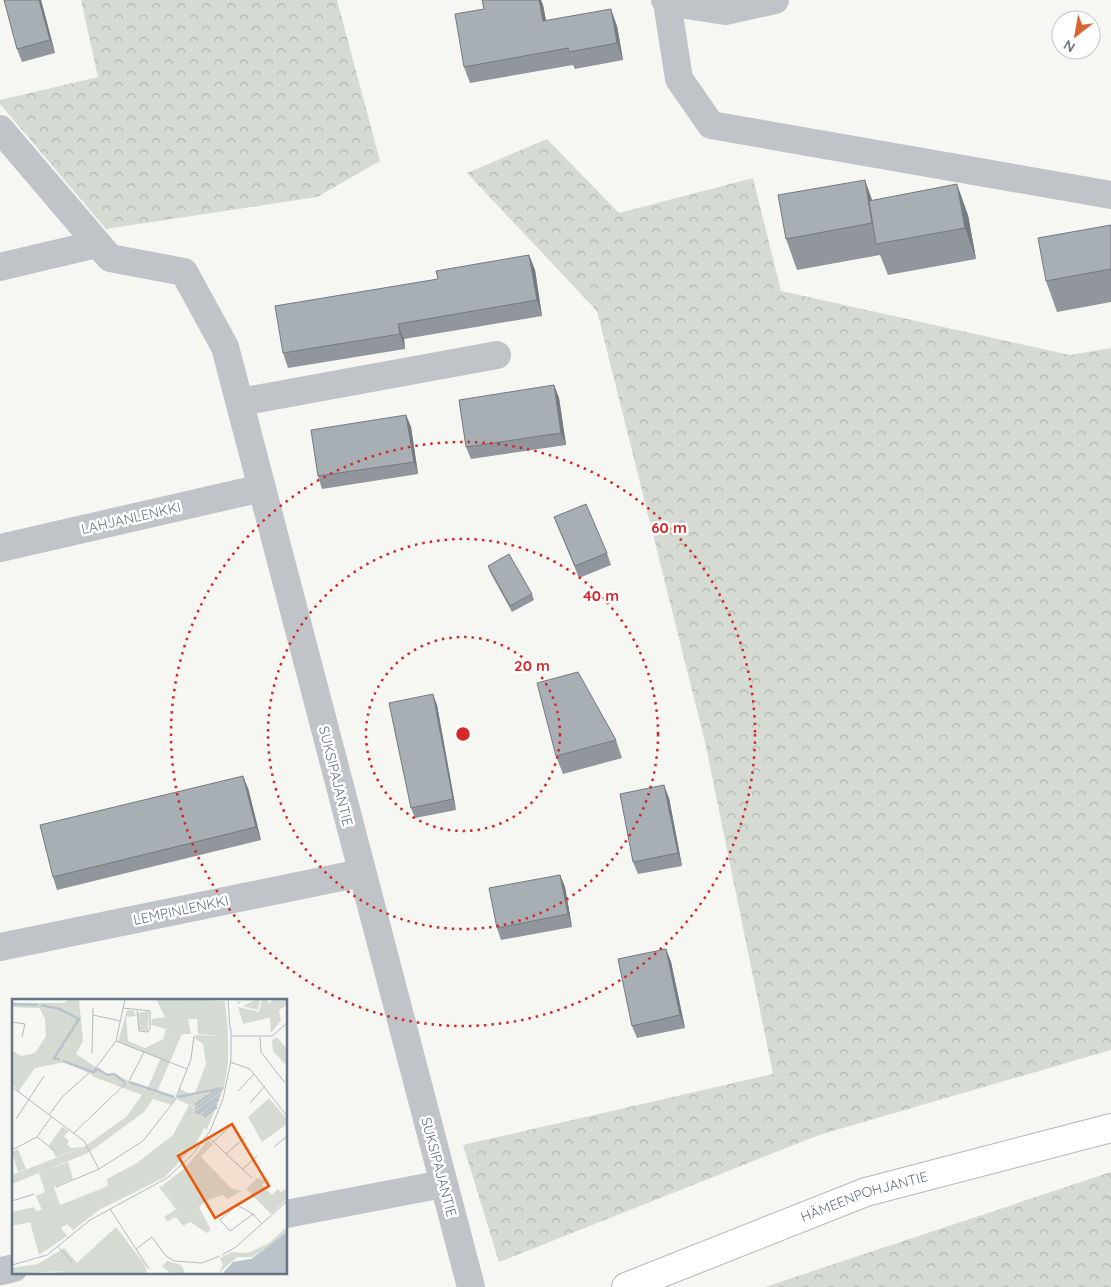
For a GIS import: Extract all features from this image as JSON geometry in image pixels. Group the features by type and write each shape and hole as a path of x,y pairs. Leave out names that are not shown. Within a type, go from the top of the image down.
{"main road":[{"name":"HÄMEENPOHJANTIE","path":"626,1287 866,1192 1111,1128"}],"street":[{"path":"774,0 725,11 666,1 679,80 711,124 1111,194"},
{"path":"0,129 98,244 0,267"},
{"name":"SUKSIPAJANTIE","path":"98,244 110,258 184,272 225,347 361,873 471,1287"},
{"path":"240,402 497,354"},
{"name":"LAHJANLENKKI","path":"0,548 262,488"},
{"name":"LEMPINLENKKI","path":"0,947 361,873"},
{"path":"288,1214 444,1184"}],"green space":[{"path":"81,0 337,0 380,161 317,197 106,229 0,104 0,100 98,77"},
{"path":"547,139 619,213 753,178 781,291 1070,355 1111,348 1111,1050 819,1135 499,1262 463,1145 773,1074 705,742 597,311 467,173"},
{"path":"1111,1172 1111,1287 765,1287"}],"building":[{"path":"4,0 39,0 50,40 17,49"},
{"path":"482,0 539,0 543,21 611,9 617,43 569,52 568,48 464,67 455,14 484,9"},
{"path":"865,180 872,223 786,239 778,195"},
{"path":"957,184 965,228 876,244 869,201"},
{"path":"1111,225 1111,269 1046,281 1038,238"},
{"path":"529,255 537,300 398,324 400,334 283,353 275,306 438,279 436,271"},
{"path":"554,385 561,433 466,447 459,400"},
{"path":"406,415 414,462 318,476 311,430"},
{"path":"586,504 607,553 575,566 554,517"},
{"path":"509,554 532,594 510,606 488,566"},
{"path":"578,672 616,740 556,756 537,683"},
{"path":"433,694 453,799 411,808 389,703"},
{"path":"243,776 256,827 53,877 40,825"},
{"path":"664,785 678,853 633,862 620,794"},
{"path":"560,875 568,914 497,928 489,888"},
{"path":"666,949 680,1015 632,1026 618,959"}]}
